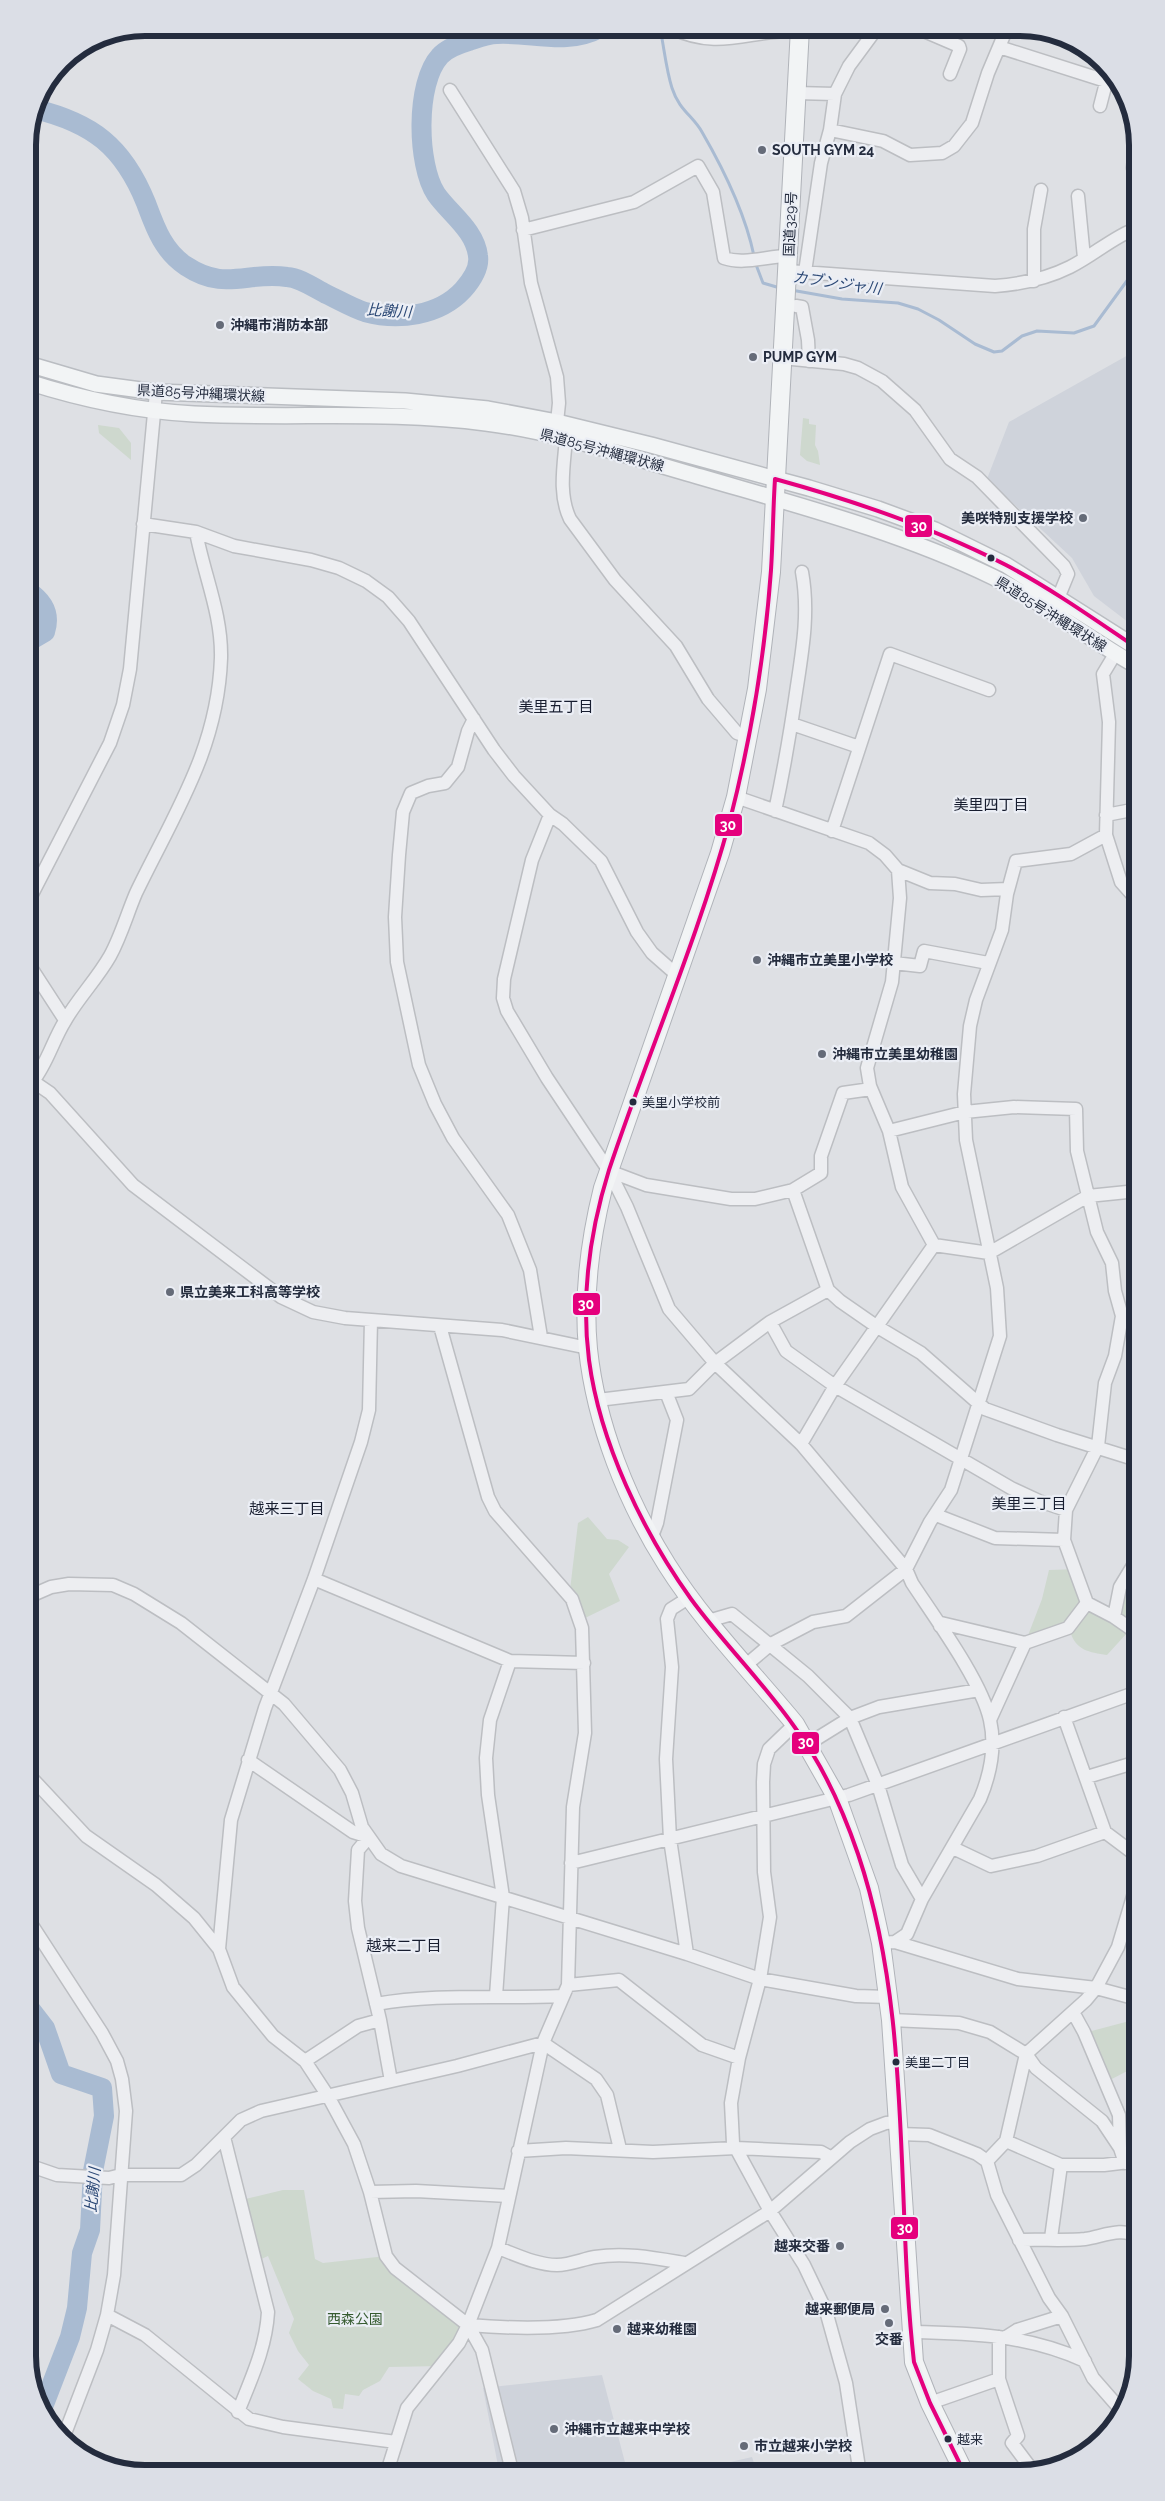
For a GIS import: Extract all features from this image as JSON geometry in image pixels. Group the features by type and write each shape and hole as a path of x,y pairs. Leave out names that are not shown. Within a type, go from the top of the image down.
{"highway":[{"name":"国道329号","path":"800,36 796,93 791,303 782,358 771,572 757,689 736,797 708,892 609,1170 598,1208 587,1291 588,1348 598,1400 614,1455 652,1539 690,1597 795,1724 808,1744 837,1798 888,1943 888,1997 914,2362 930,2403 961,2465"}],"main road":[{"name":"県道85号沖縄環状線","path":"36,366 96,384 156,392 405,401 488,409 557,422 775,479 878,509 935,530 1006,565 1059,596 1129,642"},
{"name":"県道85号沖縄環状線","path":"36,384 91,400 154,410 194,414 405,416 487,423 566,438 872,527 927,547 996,579 1051,610 1115,654 1129,661"}],"street":[{"path":"701,36 715,40 744,36"},
{"path":"792,269 830,130 835,94 850,66 871,36"},
{"path":"936,36 959,46 960,50 950,74"},
{"path":"830,130 883,142 910,155 942,153 954,146 972,123 1004,36"},
{"path":"999,47 1105,77"},
{"path":"1100,106 1107,80"},
{"path":"450,90 514,191 524,230 531,283 557,377 559,403 557,422"},
{"path":"796,93 835,94"},
{"path":"524,230 634,202 698,166 713,192 724,258 736,262 764,257 792,269 995,286 1034,281 1071,267 1129,231"},
{"path":"1034,281 1034,229 1041,190"},
{"path":"1078,196 1084,258"},
{"path":"791,303 802,306 809,361"},
{"path":"782,358 844,364 858,368 882,381 915,410 950,459 984,484 1064,566 1068,574 1059,596"},
{"path":"36,887 110,744 118,723 130,669 156,392"},
{"path":"566,438 563,484 565,508 570,519 615,580 676,646 708,699 737,732 748,737"},
{"path":"143,524 196,532 234,546 311,560 339,568 366,581 400,609 514,776 550,815 601,861 637,932 652,953 677,975"},
{"path":"36,1070 65,1020 111,955 136,894 160,849 209,738 217,703 220,648 218,615 206,576 196,532"},
{"path":"775,810 792,724 804,642 806,607 802,572"},
{"path":"832,831 890,654 989,690"},
{"path":"1115,654 1103,674 1109,722 1106,835 1122,882 1129,890"},
{"path":"474,719 468,731 458,767 445,783 428,786 411,793 403,812 395,917 397,962 419,1065 453,1138 508,1215 530,1270 541,1337"},
{"path":"792,724 859,748"},
{"path":"736,797 869,843 885,855 898,870 930,883 955,884 981,890 1008,889"},
{"path":"1106,815 1129,811"},
{"path":"550,815 532,860 504,979 503,998 507,1011 523,1039 609,1170 627,1207 664,1300 676,1318 715,1363 801,1444 906,1569 912,1583 979,1690 990,1720 992,1742 987,1782 953,1848 922,1900 907,1934 888,1943"},
{"path":"746,1665 771,1644 813,1622 846,1616 906,1569 930,1522 951,1490 1000,1336 996,1288 966,1140 966,1069 970,1026 976,1000 988,963 1002,930 1008,889 1016,861 1071,854 1106,835"},
{"path":"898,870 900,898 892,982 866,1068 871,1089 888,1131 902,1186 934,1245"},
{"path":"894,963 920,966 924,951 988,963"},
{"path":"36,975 65,1020"},
{"path":"36,1084 50,1094 133,1185 281,1297 313,1312 372,1320 502,1330 588,1348"},
{"path":"609,1170 623,1178 646,1185 731,1200 755,1199 793,1190 821,1174 821,1156 843,1093 871,1089"},
{"path":"888,1131 965,1112 1014,1108 1076,1109 1077,1151 1097,1232 1112,1263 1115,1291 1122,1316 1115,1356 1105,1383 1098,1446 1066,1510 1064,1540 1087,1603 1129,1627"},
{"path":"793,1190 828,1290 840,1301 876,1326 921,1353 973,1397 978,1405 1057,1435 1129,1457"},
{"path":"934,1245 989,1253 1088,1196 1129,1191"},
{"path":"801,1444 834,1386 934,1245"},
{"path":"598,1400 689,1389 715,1363 770,1322 828,1290"},
{"path":"219,1949 228,1840 248,1760 314,1579 361,1442 369,1410 372,1320"},
{"path":"770,1322 786,1351 834,1386 1011,1488 1039,1501 1066,1510"},
{"path":"389,2465 407,2408 459,2343 498,2248 518,2151 544,2043 564,1991 571,1918 573,1808 584,1733 582,1628 572,1599 495,1511 488,1497 440,1326"},
{"path":"652,1539 677,1420 666,1392"},
{"path":"936,1515 995,1538 1064,1540"},
{"path":"1114,1617 1120,1587 1129,1573"},
{"path":"314,1579 510,1661 584,1663"},
{"path":"36,1593 50,1587 69,1584 106,1584 127,1591 181,1624 272,1693 340,1770 352,1794 362,1827 381,1854 400,1866 687,1954 760,1979 856,1996 888,1997"},
{"path":"687,1954 670,1839 666,1759 672,1667 667,1619 671,1609 690,1597"},
{"path":"940,1626 941,1623 965,1627 1025,1643 1068,1628 1087,1603"},
{"path":"708,1620 732,1614 808,1676 850,1718 878,1786 902,1865 922,1900"},
{"path":"990,1720 1025,1643"},
{"path":"496,1996 503,1898 488,1795 486,1758 490,1720 510,1661"},
{"path":"808,1744 850,1718 879,1708 979,1690"},
{"path":"571,1863 837,1798 878,1786 992,1742 1129,1695"},
{"path":"1064,1717 1087,1777 1105,1832 1129,1847"},
{"path":"795,1724 769,1749 764,1764 764,1872 770,1917 760,1979 739,2058 731,2103 733,2143 770,2210 804,2265 826,2311 846,2383 859,2465"},
{"path":"248,1760 353,1832 370,1837"},
{"path":"1087,1777 1129,1765"},
{"path":"36,1783 86,1836 156,1885 187,1912 219,1949 233,1987 274,2036 305,2061 328,2096 354,2144 370,2192 386,2256 395,2268 468,2325 482,2350 511,2465"},
{"path":"953,1848 991,1866 1037,1856 1105,1832"},
{"path":"370,1837 358,1850 355,1901 358,1928 380,2020 391,2081"},
{"path":"987,2162 1006,2142 1026,2054 1096,1988 1118,1947 1129,1912"},
{"path":"36,1931 102,2033 117,2061 122,2079 126,2111 115,2177 114,2275 107,2315 97,2350 66,2431"},
{"path":"888,1943 1018,1979 1096,1988 1129,1997"},
{"path":"376,2004 436,1996 523,1998 619,1980 702,2044 739,2058"},
{"path":"1072,2012 1084,2032 1119,2115 1120,2148"},
{"path":"305,2061 358,2026 380,2020"},
{"path":"891,2020 959,2023 990,2032 1026,2054 1036,2068 1102,2121 1129,2159"},
{"path":"36,2168 57,2175 115,2177 181,2175 196,2165 242,2120 262,2111 544,2043 596,2079 606,2095 620,2149"},
{"path":"468,2325 504,2328 580,2325 596,2320 623,2305 684,2263 770,2210 830,2157 870,2129 886,2123 898,2128 929,2135 977,2154 987,2162 997,2195 1049,2298 1062,2316 1093,2378 1116,2405"},
{"path":"224,2136 268,2312 267,2330 260,2358 238,2412"},
{"path":"1006,2142 1061,2165 1129,2162"},
{"path":"518,2151 566,2148 653,2152 736,2148 821,2152 830,2157"},
{"path":"1051,2238 1061,2165"},
{"path":"370,2192 416,2191 508,2196"},
{"path":"1019,2240 1051,2238 1085,2239 1112,2233 1129,2233"},
{"path":"498,2248 526,2259 559,2265 596,2257 618,2255 658,2258 684,2263"},
{"path":"107,2315 145,2335 249,2419 283,2427 396,2442"},
{"path":"1002,2337 1017,2330 1062,2316"},
{"path":"911,2332 1002,2337 1056,2348 1085,2361"},
{"path":"1002,2337 1000,2379 1018,2436 1012,2443 1028,2465"},
{"path":"930,2403 1000,2379"}],"shaded area":[{"name":"美咲特別支援学校","path":"1129,354 1129,623 1094,596 1072,558 987,479 1009,422"},
{"name":"沖縄市立越来中学校","path":"602,2375 626,2465 498,2465 483,2388"},
{"path":"752,2457 755,2465 718,2465"}],"green space":[{"path":"803,418 809,419 809,424 816,425 815,445 820,465 807,461 800,455"},
{"path":"98,425 119,428 131,443 131,460 99,433"},
{"path":"588,1517 607,1539 618,1540 629,1547 609,1574 620,1601 583,1619 570,1590 578,1523"},
{"path":"1078,1569 1084,1602 1066,1626 1027,1638 1042,1599 1049,1570"},
{"path":"1123,1594 1129,1596 1129,1623 1118,1615"},
{"path":"1087,1609 1128,1632 1107,1655 1094,1653 1080,1647 1073,1638 1070,1631"},
{"path":"1129,2021 1129,2070 1106,2082 1084,2033"},
{"name":"西森公園","path":"283,2190 304,2190 315,2259 323,2263 386,2256 468,2325 440,2366 389,2367 380,2381 363,2390 359,2396 345,2394 343,2409 333,2408 331,2399 313,2391 298,2379 309,2365 298,2351 289,2333 294,2319 268,2256 257,2261 241,2200"}],"waterway":[{"name":"比謝川","path":"42,111 89,130 116,152 137,183 166,246 178,260 200,274 225,279 260,276 292,278 302,281 365,312 391,316 417,314 430,311 453,299 472,279 478,266 478,256 472,238 436,194 430,181 422,145 422,124 426,85 432,68 440,56 461,43 484,36"},
{"name":"比謝川","path":"536,36 575,36"},
{"name":"カブンジャ川","path":"661,36 668,73 675,96 702,132 726,176 745,223 754,256"},
{"name":"カブンジャ川","path":"755,262 763,283 780,288"},
{"name":"カブンジャ川","path":"791,290 842,299 898,303 918,309 939,320 975,344 994,352 1002,351 1022,336 1037,331 1074,333 1094,326 1129,278"},
{"name":"比謝川","path":"36,597 42,603 46,613 47,625 45,632 36,637"},
{"name":"比謝川","path":"36,2016 45,2028 61,2074 102,2088 104,2116 93,2171 90,2230 82,2253 77,2308 70,2337 46,2399"}],"transit line":[{"name":"30","path":"961,2465 930,2403 914,2362 908,2299 895,2042 887,1979 875,1916 858,1854 832,1789 806,1743 784,1712 691,1599 656,1545 626,1486 603,1423 589,1360 586,1312 589,1264 592,1240 609,1170 703,908 738,789 751,727 765,633 771,570 775,479 893,516 978,551 1040,584 1129,643"}],"place":[{"name":"SOUTH GYM 24","path":"762,150"},
{"name":"沖縄市消防本部","path":"220,325"},
{"name":"PUMP GYM","path":"753,357"},
{"name":"美咲特別支援学校","path":"1083,518"},
{"name":"沖縄市立美里小学校","path":"757,960"},
{"name":"沖縄市立美里幼稚園","path":"822,1054"},
{"name":"美里小学校前","path":"633,1102"},
{"name":"県立美来工科高等学校","path":"170,1292"},
{"name":"美里二丁目","path":"896,2062"},
{"name":"越来交番","path":"840,2246"},
{"name":"越来郵便局","path":"885,2309"},
{"name":"交番","path":"889,2323"},
{"name":"越来幼稚園","path":"617,2329"},
{"name":"沖縄市立越来中学校","path":"554,2429"},
{"name":"越来","path":"948,2439"},
{"name":"市立越来小学校","path":"744,2446"}],"district":[{"name":"美里五丁目","path":"556,707"},
{"name":"美里四丁目","path":"991,805"},
{"name":"美里三丁目","path":"1029,1504"},
{"name":"越来三丁目","path":"287,1509"},
{"name":"越来二丁目","path":"404,1946"}]}
